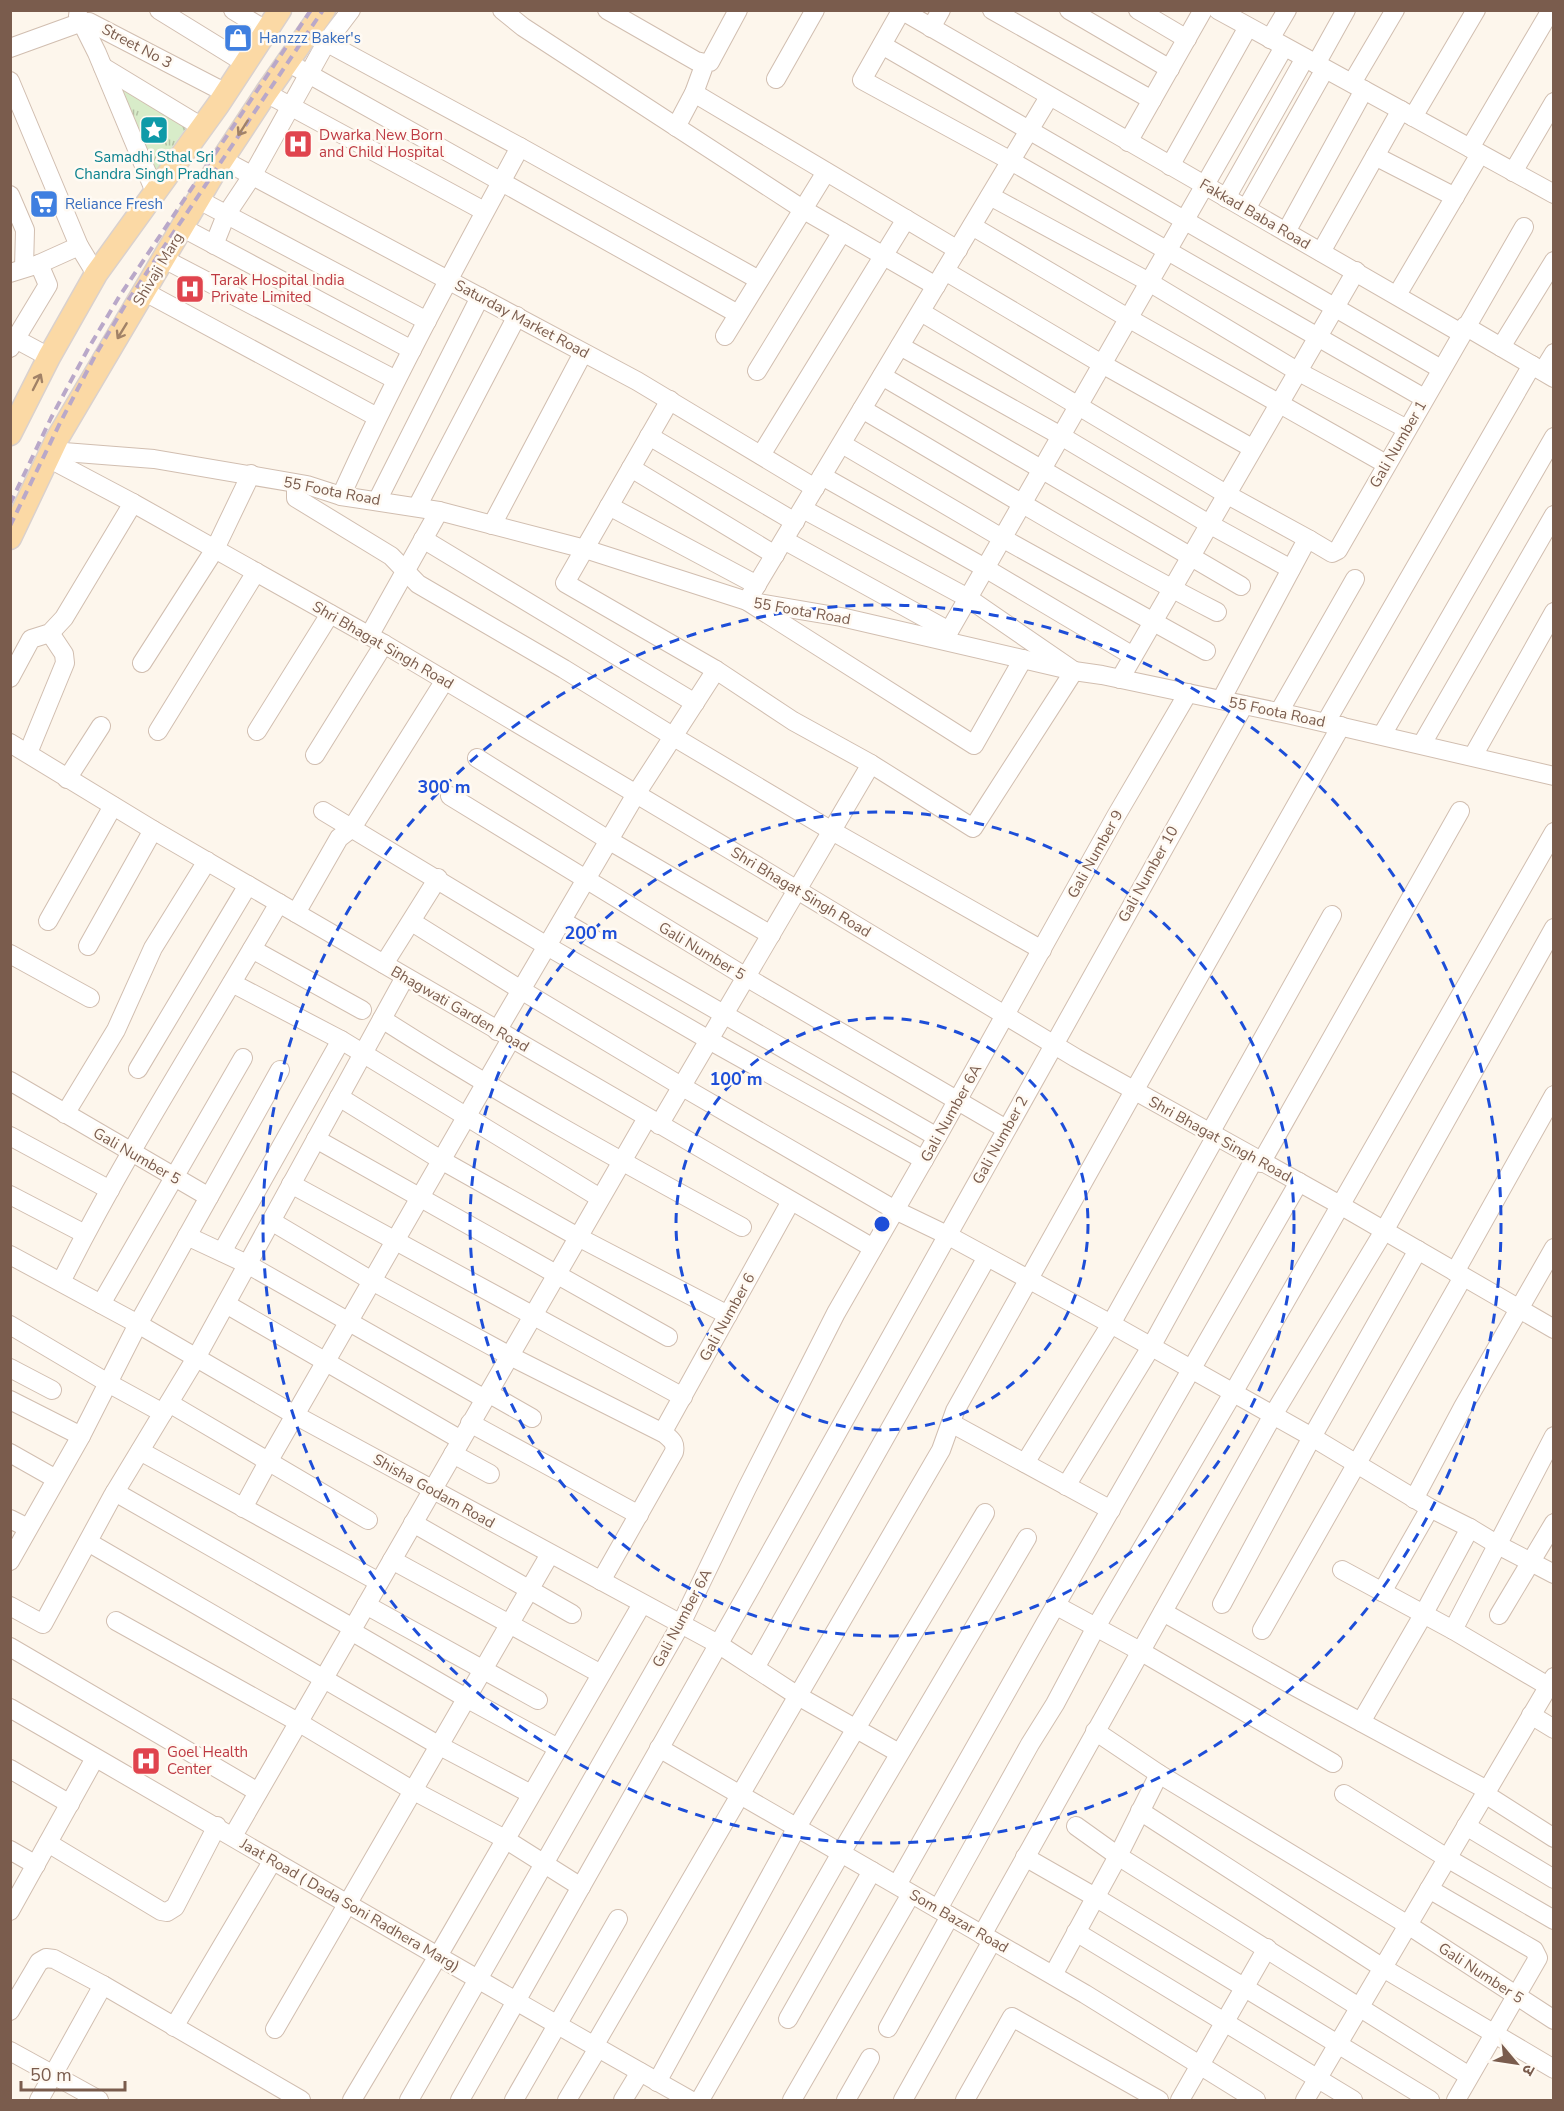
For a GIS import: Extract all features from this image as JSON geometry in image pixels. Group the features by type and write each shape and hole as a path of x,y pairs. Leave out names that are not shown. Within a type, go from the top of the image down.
{"main road":[{"path":"10,434 49,357 96,274 226,93 280,10"},
{"name":"Shivaji Marg","path":"10,538 16,512 222,160 287,62 317,38 324,10"}],"street":[{"path":"159,10 245,63"},
{"path":"233,10 267,31"},
{"path":"214,245 226,215 252,176 310,74 317,38 351,10"},
{"path":"502,10 523,27 804,210 936,286"},
{"path":"607,10 696,61 705,63 710,62 738,11"},
{"path":"776,78 815,10"},
{"path":"931,28 941,10"},
{"path":"992,10 1152,100"},
{"path":"1069,10 1170,69"},
{"path":"1138,10 1187,39"},
{"path":"1128,142 1203,10"},
{"path":"631,468 946,635 1204,186 1277,43 1287,10"},
{"path":"1226,198 1315,64 1346,10"},
{"path":"1286,232 1395,10"},
{"path":"1321,252 1375,156 1407,114 1476,10"},
{"path":"1397,295 1455,197 1475,151 1551,10"},
{"path":"901,11 862,80 1011,161 1424,398"},
{"name":"Fakkad Baba Road","path":"901,11 1397,295 1501,347 1543,371"},
{"path":"1226,12 1248,27 1554,194"},
{"path":"78,14 103,67 155,192"},
{"name":"Street No 3","path":"10,48 78,14 226,93"},
{"path":"1170,166 1248,27"},
{"path":"317,38 520,147 759,280"},
{"path":"882,45 1441,369"},
{"path":"287,62 502,180 738,314"},
{"path":"676,127 694,93 705,63"},
{"path":"1246,209 1315,64"},
{"path":"103,67 202,126"},
{"path":"10,81 79,246 96,274"},
{"path":"266,93 484,212"},
{"path":"694,93 958,250"},
{"path":"1023,659 974,745 747,601 1049,97"},
{"path":"1513,172 1554,102"},
{"path":"341,496 377,417 447,279 520,147"},
{"path":"1375,156 1455,197"},
{"name":"Saturday Market Road","path":"222,160 583,352 670,400 761,455 819,482 985,568 1133,656"},
{"path":"724,336 826,172"},
{"path":"10,195 25,230 24,268"},
{"path":"990,196 1149,282 1297,371 1407,429"},
{"path":"199,200 427,321"},
{"path":"761,455 906,219"},
{"path":"972,226 1128,318 1386,464"},
{"name":"Gali Number 1","path":"1310,540 1332,553 1338,550 1524,226"},
{"path":"183,228 412,350"},
{"path":"757,371 842,232"},
{"path":"24,268 79,246"},
{"path":"164,259 396,380"},
{"path":"1501,347 1554,261"},
{"path":"24,268 48,285 12,341 49,357"},
{"path":"945,271 1102,364 1252,448"},
{"path":"1120,679 1356,271"},
{"path":"145,292 377,417"},
{"path":"377,501 480,297"},
{"path":"921,312 1226,494 1310,540 1304,545 1221,700"},
{"path":"417,507 517,316"},
{"path":"900,346 1291,569"},
{"path":"492,525 583,352"},
{"path":"567,2100 740,1794 941,1450 955,1412 1134,1091 1334,724 1554,353"},
{"path":"882,376 1240,586"},
{"path":"649,436 799,515 968,598 1074,671 973,828 871,764 793,721 716,670 565,583 585,549 609,506 649,436 670,400"},
{"path":"862,409 1172,589 1217,612"},
{"path":"1382,735 1554,437"},
{"path":"842,444 1002,538 1206,651"},
{"name":"55 Foota Road","path":"50,455 154,459 307,485 341,496 439,511 585,549 747,601 946,635 1023,659 1074,671 1280,712 1554,776"},
{"name":"Shri Bhagat Singh Road","path":"50,455 376,640 1053,1044 1340,1205 1554,1329"},
{"path":"142,663 215,549 251,474"},
{"path":"296,484 296,498 391,556 418,584 564,669 832,831 1042,950"},
{"path":"10,678 31,639 50,633 64,618 133,503"},
{"path":"609,506 757,585"},
{"path":"315,755 376,640 405,571 439,511"},
{"path":"1422,744 1554,515"},
{"path":"423,539 695,703"},
{"path":"158,731 256,572"},
{"path":"1280,712 1356,579"},
{"path":"1473,756 1554,612"},
{"path":"257,731 330,614"},
{"path":"28,753 65,663 62,650 50,633"},
{"path":"243,1508 485,1083 521,990 636,795 716,670"},
{"path":"296,913 339,838 352,828 444,680"},
{"name":"Gali Number 9","path":"1005,1015 1116,816 1188,693"},
{"name":"Gali Number 10","path":"1053,1044 1244,705"},
{"path":"67,779 101,726"},
{"name":"Bhagwati Garden Road","path":"10,743 153,830 873,1248"},
{"path":"477,758 610,841 771,935"},
{"path":"233,1836 621,1162 681,1086 871,764"},
{"name":"Gali Number 5","path":"450,796 746,977 1006,1129"},
{"path":"48,921 113,806"},
{"path":"323,811 709,1040 924,1160"},
{"path":"1066,1486 1151,1347 1460,811"},
{"path":"88,946 153,830"},
{"path":"888,2028 1030,1744 1554,832"},
{"path":"65,1114 116,1030 153,948 207,861"},
{"path":"384,964 438,878"},
{"path":"138,1069 248,885"},
{"path":"61,1282 130,1153 279,903"},
{"path":"1025,1463 1111,1324 1332,915"},
{"path":"562,921 937,1137"},
{"path":"412,922 681,1086 895,1210 947,1235 1111,1324 1312,1437 1422,1504 1554,1574"},
{"path":"903,2100 987,1938 1025,1857 1273,1415 1384,1231 1554,928"},
{"path":"252,949 362,1010"},
{"path":"10,954 90,998"},
{"path":"10,1606 43,1624 115,1492 196,1359 405,977"},
{"path":"232,983 341,1040 600,1198"},
{"name":"Gali Number 6A","path":"895,1210 1005,1015"},
{"path":"382,1018 485,1083 621,1162 742,1227"},
{"path":"222,1252 341,1040"},
{"name":"Gali Number 2","path":"460,2100 1053,1044"},
{"path":"101,1304 243,1058"},
{"path":"10,1561 81,1436 138,1324 280,1070"},
{"name":"Gali Number 5","path":"10,1081 209,1197"},
{"path":"1263,1630 1459,1275 1554,1095"},
{"path":"339,1097 441,1160 578,1237 728,1315"},
{"path":"10,1136 110,1190"},
{"path":"316,1139 668,1337"},
{"path":"792,2100 1055,1605 1112,1510 1190,1369 1299,1182"},
{"path":"291,1184 683,1397"},
{"path":"10,1195 85,1234"},
{"name":"Gali Number 6","path":"665,1434 665,1428 792,1201"},
{"path":"873,1248 895,1210"},
{"path":"271,1221 372,1281 510,1356 665,1434 674,1443 674,1452 601,1581"},
{"path":"187,1236 247,1264 486,1396 532,1418"},
{"name":"Gali Number 6A","path":"409,2100 681,1624 836,1313 873,1248"},
{"path":"1382,1592 1463,1407 1554,1248"},
{"path":"1222,1604 1312,1437 1418,1250"},
{"name":"Shisha Godam Road","path":"10,1255 138,1324 295,1415 718,1644 798,1696 899,1753"},
{"path":"755,1668 987,1257"},
{"path":"226,1304 327,1360 457,1447 490,1474"},
{"path":"10,1325 108,1383 166,1408 268,1462 368,1520"},
{"path":"10,1368 52,1390"},
{"path":"10,1400 81,1436"},
{"path":"951,1423 1112,1510"},
{"path":"471,1424 639,1515"},
{"path":"1453,1630 1554,1436"},
{"path":"140,1451 379,1582"},
{"path":"10,1453 56,1479"},
{"path":"115,1492 465,1698 558,1748"},
{"path":"657,2082 855,1728 985,1513"},
{"path":"10,1519 28,1528"},
{"path":"413,1523 572,1614"},
{"path":"1499,1615 1554,1523"},
{"path":"1361,1722 1423,1616 1470,1528"},
{"path":"700,2100 899,1753 1027,1538"},
{"path":"88,1542 438,1745 531,1794"},
{"path":"275,2029 550,1554"},
{"path":"392,1560 601,1674"},
{"path":"1305,2100 1551,1681 1423,1616 1342,1570"},
{"path":"352,2100 642,1604"},
{"path":"366,1605 538,1700"},
{"path":"1055,1605 1140,1651 1333,1763"},
{"path":"1162,1612 1486,1792 1554,1838"},
{"path":"116,1621 298,1722 412,1791 505,1839 581,1887"},
{"path":"10,1647 258,1792"},
{"name":"Jaat Road ( Dada Soni Radhera Marg)","path":"10,1708 217,1826 681,2098"},
{"path":"1531,1715 1554,1728"},
{"name":"Gali Number 5","path":"1095,1731 1159,1774 1408,1925 1554,2020"},
{"name":"Som Bazar Road","path":"659,1748 1053,1975 1256,2100"},
{"path":"10,1911 15,1891 36,1865 95,1758"},
{"path":"10,1769 70,1804"},
{"path":"1053,1975 1118,1856 1159,1774"},
{"path":"1344,1794 1447,1858 1554,1920"},
{"path":"1140,1811 1383,1968 1554,2069"},
{"path":"48,1843 160,1911 167,1912 175,1907 217,1826"},
{"path":"1076,1826 1118,1856 1361,2006 1469,2076"},
{"path":"1466,1826 1554,1879"},
{"path":"10,1850 36,1865"},
{"path":"1025,1857 1095,1896 1430,2100"},
{"path":"174,2027 273,1860"},
{"path":"788,2019 872,1871"},
{"path":"1429,1889 1534,1950 1537,1954 1536,1964 1456,2100"},
{"path":"514,2100 618,1919"},
{"path":"1076,1932 1353,2100"},
{"path":"1180,2100 1267,1948"},
{"path":"10,2010 39,1962 46,1958 60,1961 301,2100"},
{"path":"39,2100 103,1985"},
{"path":"965,2100 1012,2017 1159,2100"},
{"path":"10,2051 99,2100"},
{"path":"846,2100 870,2058"},
{"path":"623,2100 640,2072"}],"green space":[{"path":"118,84 189,124 171,149 156,182"}],"railway":[{"path":"10,504 51,418 119,297 311,10"},
{"path":"10,526 96,354 127,302 323,10"}],"place":[{"name":"Hanzzz Baker's","path":"238,38"},
{"name":"Samadhi Sthal Sri Chandra Singh Pradhan","path":"154,130"},
{"name":"Dwarka New Born and Child Hospital","path":"298,144"},
{"name":"Reliance Fresh","path":"44,204"},
{"name":"Tarak Hospital India Private Limited","path":"190,289"},
{"name":"Goel Health Center","path":"146,1761"}]}
